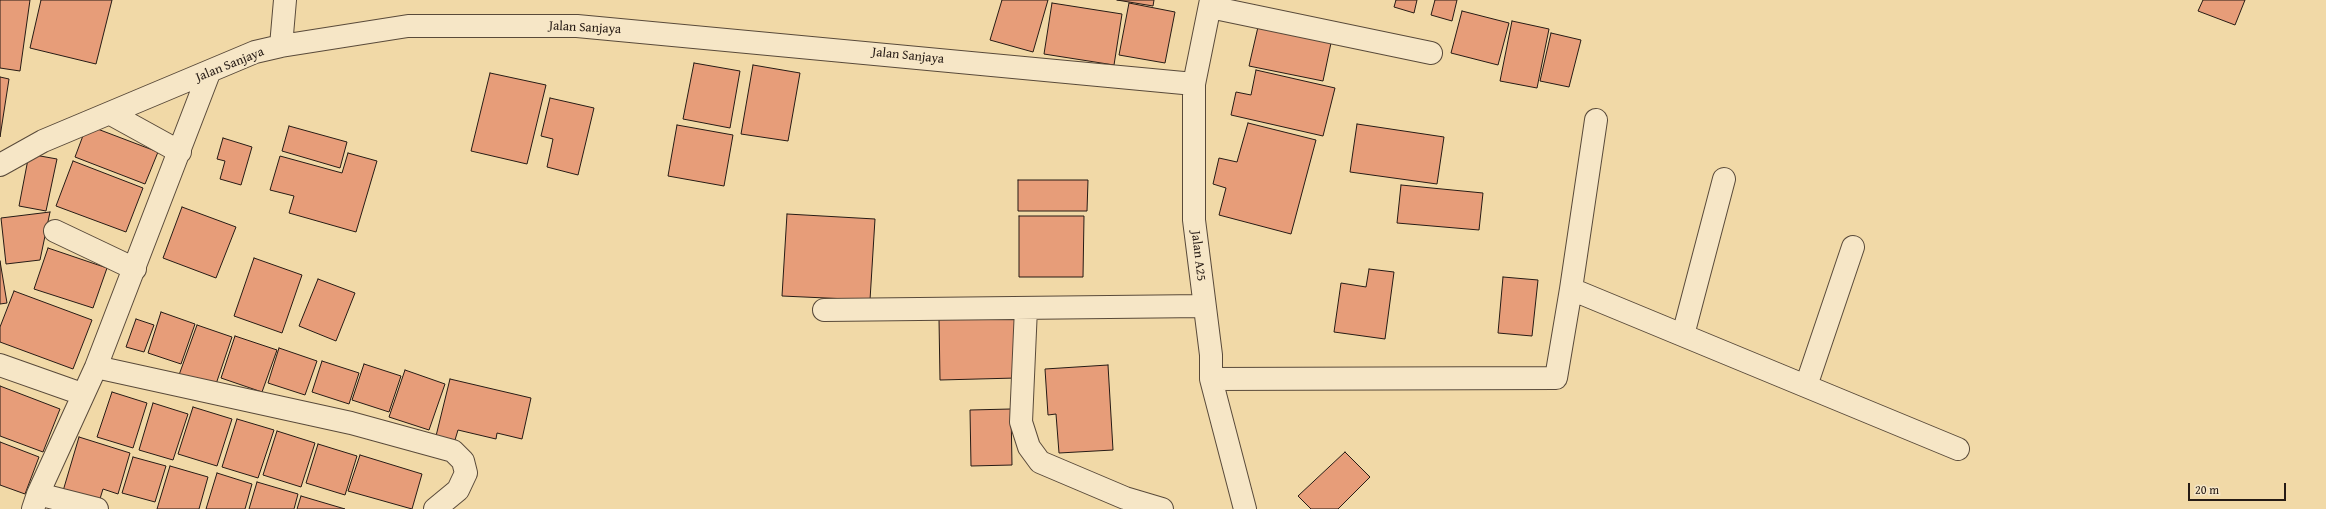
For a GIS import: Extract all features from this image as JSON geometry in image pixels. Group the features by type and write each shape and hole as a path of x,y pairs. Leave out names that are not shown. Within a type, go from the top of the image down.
{"street":[{"path":"281,46 284,0"},
{"path":"1210,4 1431,53"},
{"name":"Jalan A25","path":"1210,4 1194,84 1194,220 1211,355 1211,379 1245,509"},
{"name":"Jalan Sanjaya","path":"0,165 43,141 209,73 255,52 281,46 408,26 577,26 1194,84"},
{"path":"97,509 36,501 82,394 96,368 209,73"},
{"path":"111,114 180,152"},
{"path":"1211,379 1556,378 1572,289 1596,120"},
{"path":"1683,335 1724,179"},
{"path":"55,231 135,268"},
{"path":"1806,386 1853,247"},
{"path":"1572,289 1958,449"},
{"path":"824,310 1204,306"},
{"path":"1026,308 1021,422 1029,447 1040,462 1125,498 1162,509"},
{"path":"0,365 82,394"},
{"path":"96,368 351,423 453,450 463,461 466,473 458,490 435,509"}],"building":[{"path":"0,0 30,0 20,71 0,68"},
{"path":"41,0 112,0 96,64 30,48"},
{"path":"1002,0 1048,0 1033,52 990,40"},
{"path":"1117,0 1154,0 1153,6"},
{"path":"1396,0 1417,0 1414,13 1394,7"},
{"path":"1435,0 1457,0 1452,21 1431,15"},
{"path":"2203,0 2245,0 2235,25 2198,11"},
{"path":"1052,3 1122,14 1114,65 1044,54"},
{"path":"1129,3 1175,12 1165,63 1119,55"},
{"path":"1462,11 1509,23 1498,65 1451,53"},
{"path":"1512,21 1549,29 1537,88 1500,81"},
{"path":"1258,27 1331,43 1323,81 1249,66"},
{"path":"1551,33 1581,40 1569,87 1540,81"},
{"path":"694,63 740,71 730,128 683,119"},
{"path":"753,65 800,73 788,141 741,134"},
{"path":"1256,70 1335,88 1323,136 1231,115 1236,92 1251,95"},
{"path":"490,73 546,85 527,164 471,151"},
{"path":"0,77 9,79 0,137"},
{"path":"550,98 594,108 578,175 547,167 553,139 541,136"},
{"path":"1248,123 1316,140 1291,234 1219,215 1226,188 1213,184 1219,158 1237,162"},
{"path":"1357,124 1444,137 1437,184 1350,172"},
{"path":"87,125 158,152 145,184 75,157"},
{"path":"677,125 733,135 724,186 668,176"},
{"path":"289,126 347,142 340,168 282,151"},
{"path":"223,138 252,147 241,185 220,179 225,161 217,159"},
{"path":"348,153 377,161 356,232 289,213 294,196 270,190 280,156 342,173"},
{"path":"29,154 57,159 46,211 19,206"},
{"path":"73,161 143,188 126,232 56,206"},
{"path":"1018,180 1088,180 1087,211 1018,211"},
{"path":"1401,185 1483,193 1479,230 1397,223"},
{"path":"182,207 236,227 216,278 163,258"},
{"path":"50,212 40,260 6,264 1,218"},
{"path":"787,214 875,219 870,300 782,296"},
{"path":"1019,216 1084,216 1083,277 1019,277"},
{"path":"48,248 107,268 93,308 34,289"},
{"path":"254,258 302,275 282,333 234,316"},
{"path":"0,261 7,303 0,304"},
{"path":"1369,269 1394,272 1385,339 1334,332 1341,283 1366,287"},
{"path":"1503,277 1538,280 1532,336 1498,333"},
{"path":"318,279 355,293 336,341 299,326"},
{"path":"14,291 92,320 73,369 0,342 0,327"},
{"path":"161,312 195,324 181,364 148,353"},
{"path":"1015,318 1016,378 940,380 939,319"},
{"path":"136,319 154,325 144,352 126,347"},
{"path":"197,325 232,337 215,387 179,375"},
{"path":"235,336 277,350 262,392 221,378"},
{"path":"279,348 317,361 305,395 268,383"},
{"path":"322,361 359,373 349,404 312,392"},
{"path":"364,364 401,376 389,412 352,400"},
{"path":"1108,365 1113,450 1059,453 1056,414 1048,415 1045,369"},
{"path":"405,370 445,384 429,430 389,417"},
{"path":"450,379 531,398 522,439 497,433 496,439 458,430 455,440 436,436"},
{"path":"0,386 60,409 43,452 0,436"},
{"path":"112,392 147,403 133,448 97,437"},
{"path":"153,403 188,414 173,460 139,450"},
{"path":"193,407 232,419 217,466 178,454"},
{"path":"1011,409 1012,465 971,466 970,410"},
{"path":"237,419 274,430 258,478 222,467"},
{"path":"277,431 315,443 301,487 263,475"},
{"path":"79,437 130,453 118,494 103,489 99,502 63,491"},
{"path":"0,442 39,457 25,494 0,485"},
{"path":"318,444 357,456 345,495 306,483"},
{"path":"1345,452 1370,477 1338,509 1311,509 1298,496"},
{"path":"360,455 422,474 412,509 348,491"},
{"path":"133,457 166,466 155,502 122,493"},
{"path":"170,466 208,477 199,509 157,509"},
{"path":"217,473 252,484 245,509 206,509"},
{"path":"257,482 298,494 294,509 249,509"},
{"path":"301,496 345,509 297,509"}]}
